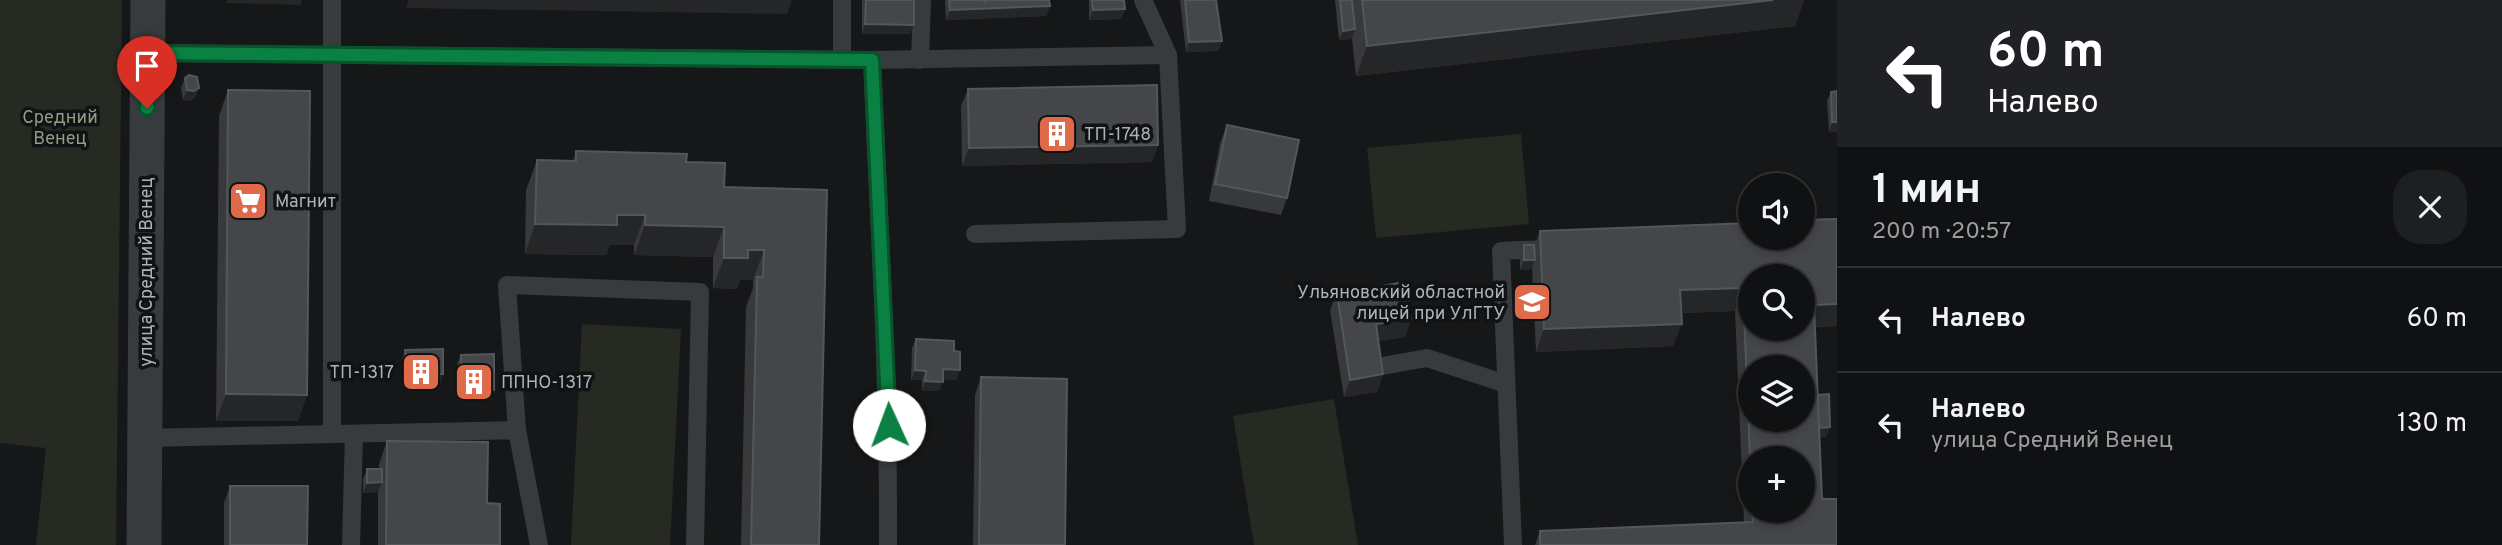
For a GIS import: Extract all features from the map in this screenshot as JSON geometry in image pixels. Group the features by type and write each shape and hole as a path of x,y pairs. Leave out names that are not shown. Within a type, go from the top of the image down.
{"street":[{"name":"улица Средний Венец","path":"144,545 149,0"}],"lane":[{"path":"332,0 332,434"},
{"path":"842,0 842,60"},
{"path":"920,60 922,0"},
{"path":"975,233 1177,229 1168,55 1143,0"},
{"path":"147,53 842,60 1168,55"},
{"path":"872,60 883,347 889,401 888,545"},
{"path":"1513,545 1501,251 1569,248"},
{"path":"539,545 517,430 507,285 700,292 695,545"},
{"path":"1382,366 1427,359 1506,384"},
{"path":"145,438 517,430"},
{"path":"351,545 354,434"}],"green space":[{"name":"Средний Венец","path":"0,0 122,0 116,545 36,545 46,448 0,443"},
{"path":"1521,134 1529,224 1376,238 1367,148"},
{"path":"582,324 681,329 670,545 571,545"},
{"path":"1334,399 1358,545 1254,545 1233,416"}],"building":[{"path":"866,0 914,0 914,25 865,24"},
{"path":"949,0 1049,0 1050,6 950,10"},
{"path":"1092,0 1124,0 1125,9 1093,10"},
{"path":"1185,0 1216,0 1222,41 1189,42"},
{"path":"1340,0 1352,0 1355,29 1343,31"},
{"path":"1362,0 1773,0 1367,46"},
{"path":"189,75 197,77 199,88 194,91 187,90 185,78"},
{"name":"ТП-1748","path":"1157,85 1158,145 969,148 968,89"},
{"path":"228,90 310,91 307,395 226,394"},
{"path":"1837,91 1837,122 1832,122 1831,92"},
{"path":"1227,125 1299,140 1287,198 1215,184"},
{"path":"576,151 687,154 686,162 725,163 724,187 827,190 819,545 751,545 757,277 763,277 764,250 748,250 748,258 724,258 724,227 645,225 645,215 617,215 617,225 535,224 537,160 576,161"},
{"path":"1837,219 1837,304 1815,305 1815,264 1738,264 1738,288 1680,290 1682,324 1544,329 1540,231 1738,223 1738,250 1815,250 1815,220"},
{"path":"1524,245 1534,245 1535,260 1524,260"},
{"path":"1406,282 1411,319 1376,324 1383,374 1350,380 1337,293"},
{"path":"1815,329 1822,499 1837,499 1837,545 1540,545 1540,531 1738,523 1815,523 1815,446 1750,446 1749,432 1815,432 1815,355 1746,355 1745,341 1815,341"},
{"path":"916,339 954,341 954,351 960,352 960,370 943,369 943,382 925,381 926,371 915,370"},
{"path":"443,349 443,374 406,375 405,350"},
{"name":"ППНО-1317","path":"494,354 494,390 461,391 461,355"},
{"path":"981,377 1067,379 1065,545 979,545"},
{"path":"1829,394 1830,427 1819,428 1818,395"},
{"path":"387,441 488,442 487,503 500,504 500,545 386,545"},
{"path":"367,469 382,469 382,482 367,483"},
{"path":"230,486 308,486 307,545 230,545"}],"place":[{"name":"ТП-1748","path":"1057,134"},
{"name":"Магнит","path":"248,201"},
{"name":"Ульяновский областной лицей при УлГТУ","path":"1532,302"},
{"name":"ТП-1317","path":"421,372"},
{"name":"ППНО-1317","path":"474,382"}],"route":[{"path":"147,108 147,53 872,60 883,347 889,425"}]}
